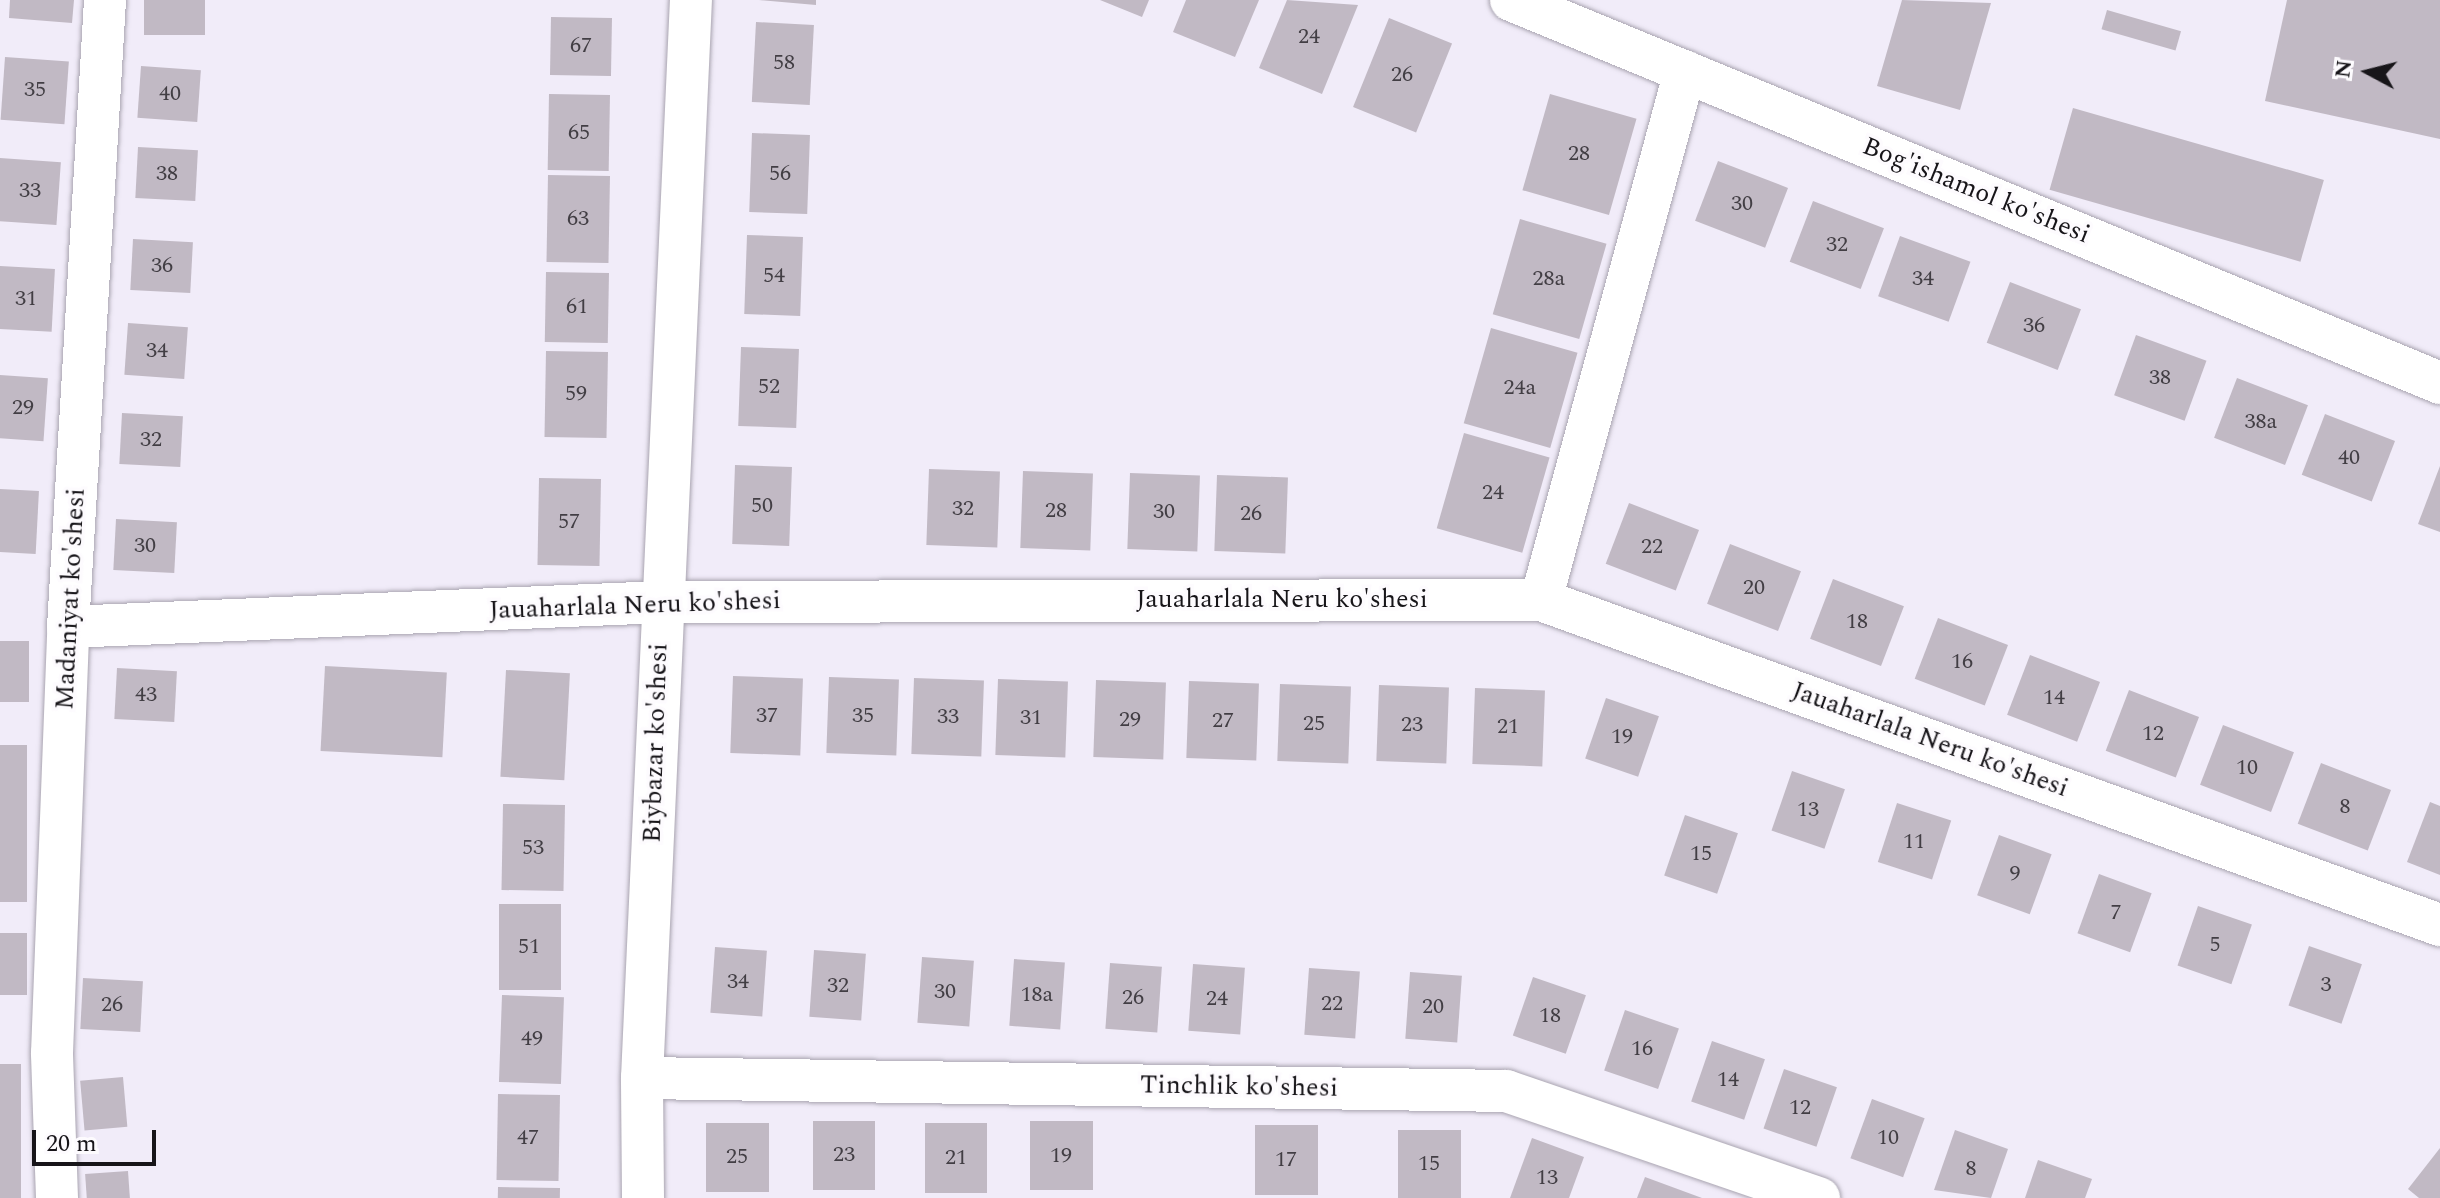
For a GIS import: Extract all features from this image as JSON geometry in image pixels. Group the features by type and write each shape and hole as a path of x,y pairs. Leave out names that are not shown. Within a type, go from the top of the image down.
{"street":[{"name":"Madaniyat ko'shesi","path":"57,1198 52,1053 68,627 105,0"},
{"name":"Biybazar ko'shesi","path":"643,1198 642,1078 691,0"},
{"name":"Bog'ishamol ko'shesi","path":"1511,0 1567,11 1685,71 2440,383"},
{"path":"1541,600 1685,71"},
{"name":"Jauaharlala Neru ko'shesi","path":"68,627 662,602 1541,600 2440,925"},
{"name":"Tinchlik ko'shesi","path":"642,1078 1506,1091 1819,1198"}],"building":[{"path":"10,0 74,0 72,23 9,18"},
{"path":"144,0 205,0 205,35 144,35"},
{"path":"759,0 816,0 816,5"},
{"path":"1100,0 1149,0 1142,17"},
{"path":"1186,0 1259,0 1235,57 1173,32"},
{"path":"1287,0 1358,5 1322,94 1259,68"},
{"path":"1902,0 1991,3 1960,110 1877,86"},
{"path":"2287,0 2440,0 2440,139 2265,101"},
{"path":"2107,10 2181,31 2176,50 2101,29"},
{"path":"551,17 612,18 611,76 550,75"},
{"path":"1389,18 1452,43 1416,132 1353,107"},
{"path":"756,22 814,25 810,105 752,102"},
{"path":"5,57 69,61 64,124 1,120"},
{"path":"141,66 201,70 197,122 137,118"},
{"path":"549,94 610,95 609,171 548,170"},
{"path":"1550,94 1637,119 1609,215 1522,190"},
{"path":"2073,108 2324,180 2300,262 2050,190"},
{"path":"752,133 810,135 807,214 749,212"},
{"path":"138,147 198,150 195,201 135,198"},
{"path":"0,158 61,162 56,225 0,221"},
{"path":"1718,161 1788,188 1765,248 1695,221"},
{"path":"548,175 610,176 608,263 546,262"},
{"path":"1813,201 1884,228 1861,289 1790,262"},
{"path":"1520,219 1607,244 1579,339 1493,314"},
{"path":"747,235 803,237 800,316 744,314"},
{"path":"1900,236 1970,262 1949,322 1878,296"},
{"path":"133,239 193,242 190,293 130,290"},
{"path":"0,266 55,269 52,332 0,329"},
{"path":"546,272 609,273 608,343 545,342"},
{"path":"2010,282 2081,309 2058,370 1987,343"},
{"path":"128,323 188,327 184,379 124,375"},
{"path":"1491,328 1578,353 1550,448 1464,423"},
{"path":"2136,335 2206,361 2185,421 2114,395"},
{"path":"741,347 799,349 796,428 738,426"},
{"path":"546,351 608,352 606,438 544,437"},
{"path":"0,375 48,378 43,441 0,438"},
{"path":"2237,378 2308,405 2285,465 2214,438"},
{"path":"122,413 183,416 180,467 119,464"},
{"path":"2325,414 2395,441 2372,502 2302,475"},
{"path":"1464,433 1550,458 1522,553 1437,528"},
{"path":"735,465 792,467 789,546 732,544"},
{"path":"2440,466 2440,532 2418,524"},
{"path":"929,469 1000,471 997,547 926,545"},
{"path":"1023,471 1093,473 1090,550 1020,548"},
{"path":"1130,473 1200,475 1197,551 1127,549"},
{"path":"1217,475 1288,477 1285,553 1214,551"},
{"path":"539,478 601,479 599,566 537,565"},
{"path":"0,489 39,491 36,554 0,552"},
{"path":"1629,503 1699,530 1676,591 1606,564"},
{"path":"116,519 177,522 174,573 113,570"},
{"path":"1730,544 1801,571 1778,631 1707,604"},
{"path":"1833,579 1904,606 1881,666 1810,639"},
{"path":"1938,618 2008,645 1985,706 1915,679"},
{"path":"0,641 29,641 29,702 0,702"},
{"path":"2030,655 2100,682 2077,742 2007,715"},
{"path":"325,666 447,672 442,757 321,751"},
{"path":"117,668 177,671 174,722 114,719"},
{"path":"506,670 570,673 564,780 500,777"},
{"path":"733,676 803,678 800,755 730,753"},
{"path":"829,677 899,679 896,755 826,753"},
{"path":"914,678 984,680 981,756 911,754"},
{"path":"998,679 1068,681 1065,757 995,755"},
{"path":"1096,680 1166,682 1163,759 1093,757"},
{"path":"1189,681 1259,683 1256,760 1186,758"},
{"path":"1280,684 1351,686 1348,763 1277,761"},
{"path":"1379,685 1449,687 1446,763 1376,761"},
{"path":"1475,688 1545,690 1542,766 1472,764"},
{"path":"2129,690 2199,717 2176,778 2106,751"},
{"path":"1606,698 1659,716 1638,777 1585,759"},
{"path":"2223,725 2294,752 2271,812 2200,785"},
{"path":"0,745 27,745 27,902 0,902"},
{"path":"2321,763 2391,790 2368,851 2298,824"},
{"path":"1792,771 1845,789 1824,849 1771,831"},
{"path":"2430,802 2440,806 2440,875 2407,862"},
{"path":"1897,803 1951,821 1932,880 1878,862"},
{"path":"503,804 565,805 563,891 501,890"},
{"path":"1685,815 1738,833 1717,894 1664,876"},
{"path":"1999,835 2052,854 2030,914 1977,895"},
{"path":"2099,874 2152,893 2130,952 2077,933"},
{"path":"499,904 561,904 561,990 499,990"},
{"path":"2198,906 2252,925 2231,984 2177,966"},
{"path":"0,933 27,933 27,995 0,995"},
{"path":"2309,946 2362,964 2341,1024 2288,1006"},
{"path":"715,947 767,951 762,1016 710,1013"},
{"path":"814,950 866,954 861,1020 809,1017"},
{"path":"922,957 974,961 969,1026 917,1023"},
{"path":"1014,959 1065,963 1060,1029 1009,1026"},
{"path":"1110,963 1162,967 1157,1032 1105,1029"},
{"path":"1193,964 1245,968 1240,1034 1188,1031"},
{"path":"1309,968 1360,972 1355,1038 1304,1035"},
{"path":"1410,972 1462,976 1457,1042 1405,1039"},
{"path":"1533,977 1586,995 1566,1054 1513,1036"},
{"path":"83,978 143,981 140,1032 80,1029"},
{"path":"502,995 564,997 561,1084 499,1082"},
{"path":"1625,1010 1679,1029 1658,1089 1604,1071"},
{"path":"1712,1041 1765,1059 1744,1120 1691,1102"},
{"path":"0,1064 21,1064 21,1198 0,1198"},
{"path":"1784,1069 1837,1087 1816,1147 1763,1129"},
{"path":"123,1077 127,1127 85,1131 80,1081"},
{"path":"498,1094 560,1095 558,1181 496,1180"},
{"path":"1872,1099 1925,1118 1903,1177 1850,1158"},
{"path":"813,1121 875,1121 875,1190 813,1190"},
{"path":"1030,1121 1093,1121 1093,1190 1030,1190"},
{"path":"706,1123 769,1123 769,1192 706,1192"},
{"path":"925,1123 987,1123 987,1193 925,1193"},
{"path":"1255,1125 1318,1125 1318,1195 1255,1195"},
{"path":"1398,1130 1461,1130 1461,1198 1398,1198"},
{"path":"1955,1130 2008,1149 1991,1198 1934,1190"},
{"path":"1532,1138 1584,1157 1569,1198 1510,1198"},
{"path":"2440,1148 2440,1198 2419,1198 2408,1189"},
{"path":"2038,1160 2092,1179 2085,1198 2025,1198"},
{"path":"128,1171 130,1198 87,1198 85,1174"},
{"path":"1645,1177 1702,1198 1637,1198"},
{"path":"498,1187 560,1188 560,1198 498,1198"}]}
